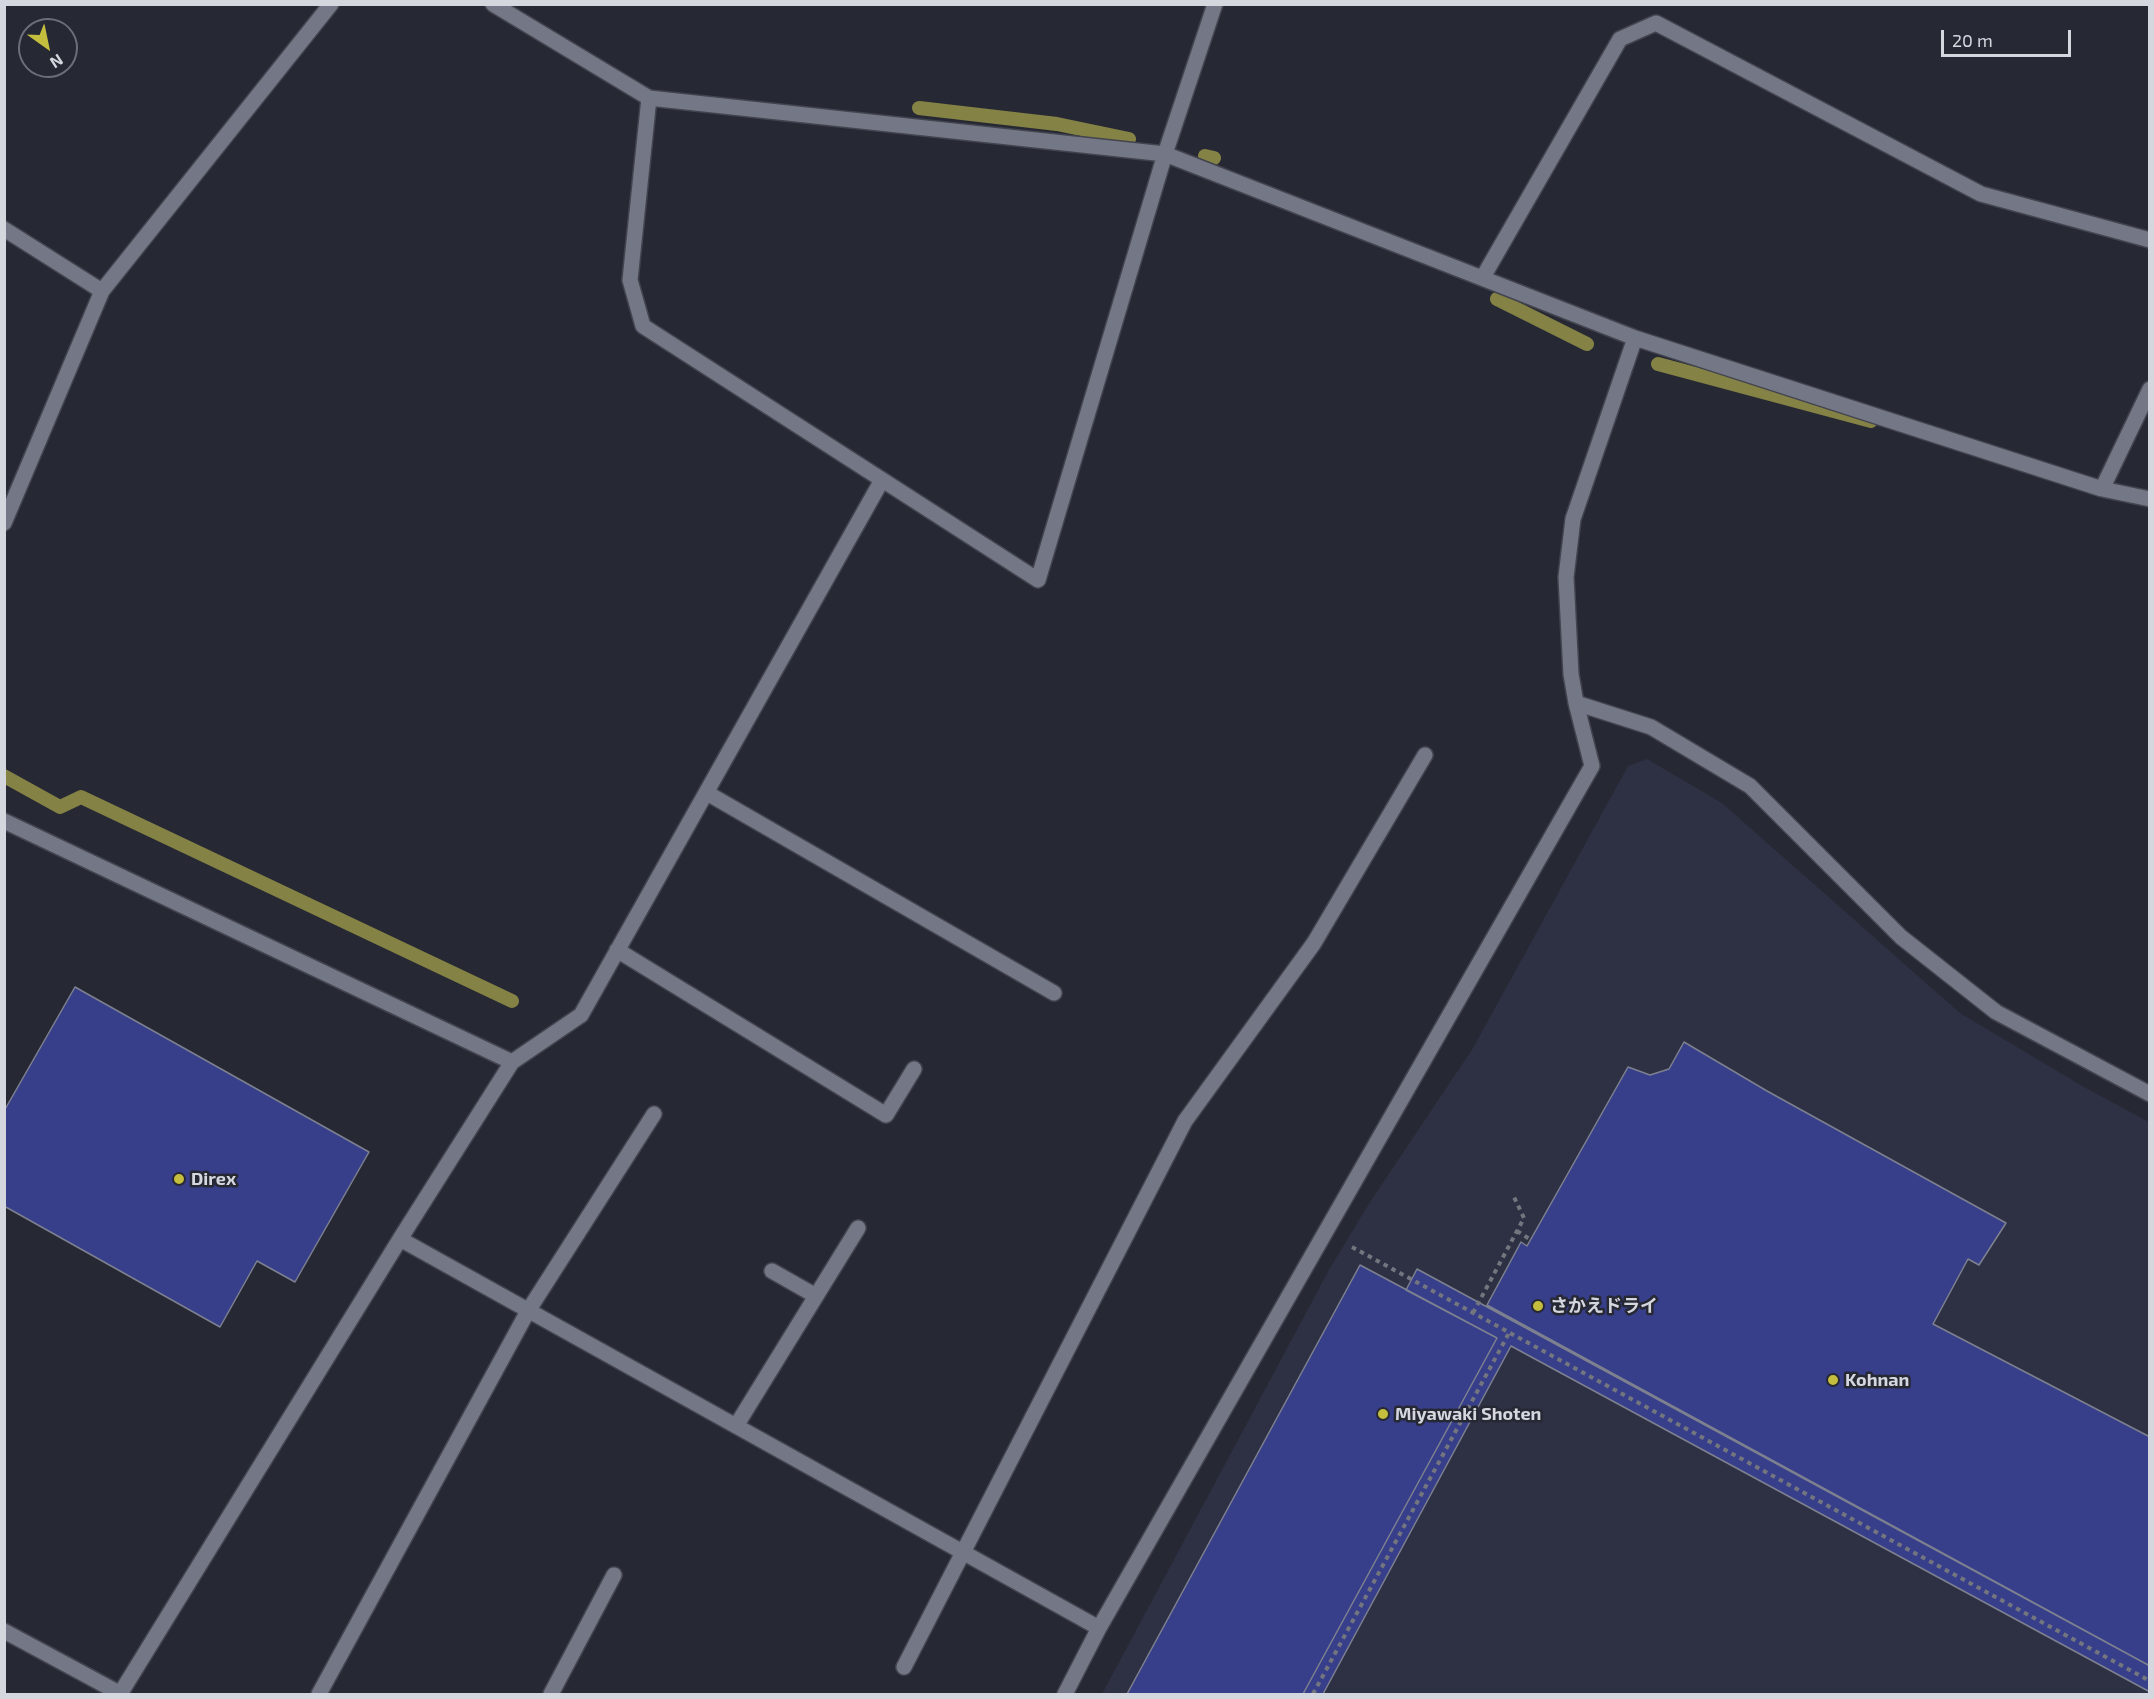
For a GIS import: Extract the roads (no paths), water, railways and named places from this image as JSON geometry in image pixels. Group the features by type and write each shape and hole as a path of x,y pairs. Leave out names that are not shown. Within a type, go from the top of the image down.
{"street":[{"path":"4,522 102,291 331,4"},
{"path":"493,4 649,98 1165,154 1635,338 2102,489 2150,499"},
{"path":"649,98 630,280 643,326 1038,580 1165,154 1215,4"},
{"path":"1483,278 1620,39 1656,23 1981,194 2150,240"},
{"path":"4,229 102,291"},
{"path":"1065,1695 1100,1628 1592,766 1571,674 1566,576 1573,519 1635,338"},
{"path":"2102,489 2150,389"},
{"path":"4,1631 121,1694 400,1239 512,1062 581,1015 882,480"},
{"path":"1576,703 1652,727 1750,786 1901,937 1996,1012 2150,1094"},
{"path":"904,1667 1185,1121 1314,943 1425,755"},
{"path":"707,793 1054,993"},
{"path":"4,821 512,1062"},
{"path":"617,950 886,1115 914,1069"},
{"path":"319,1695 528,1311 654,1114"},
{"path":"736,1426 858,1228"},
{"path":"400,1239 1100,1628"},
{"path":"772,1271 816,1296"},
{"path":"551,1695 614,1575"}],"waterway":[{"path":"919,108 1057,124 1129,139"},
{"path":"1205,156 1214,158"},
{"path":"1497,299 1587,344"},
{"path":"1658,364 1871,421"},
{"path":"4,776 60,807 81,797 512,1001"}],"place":[{"name":"Direx","path":"179,1179"},
{"name":"さかえドライ","path":"1538,1306"},
{"name":"Kohnan","path":"1833,1380"},
{"name":"Miyawaki Shoten","path":"1383,1414"}]}
